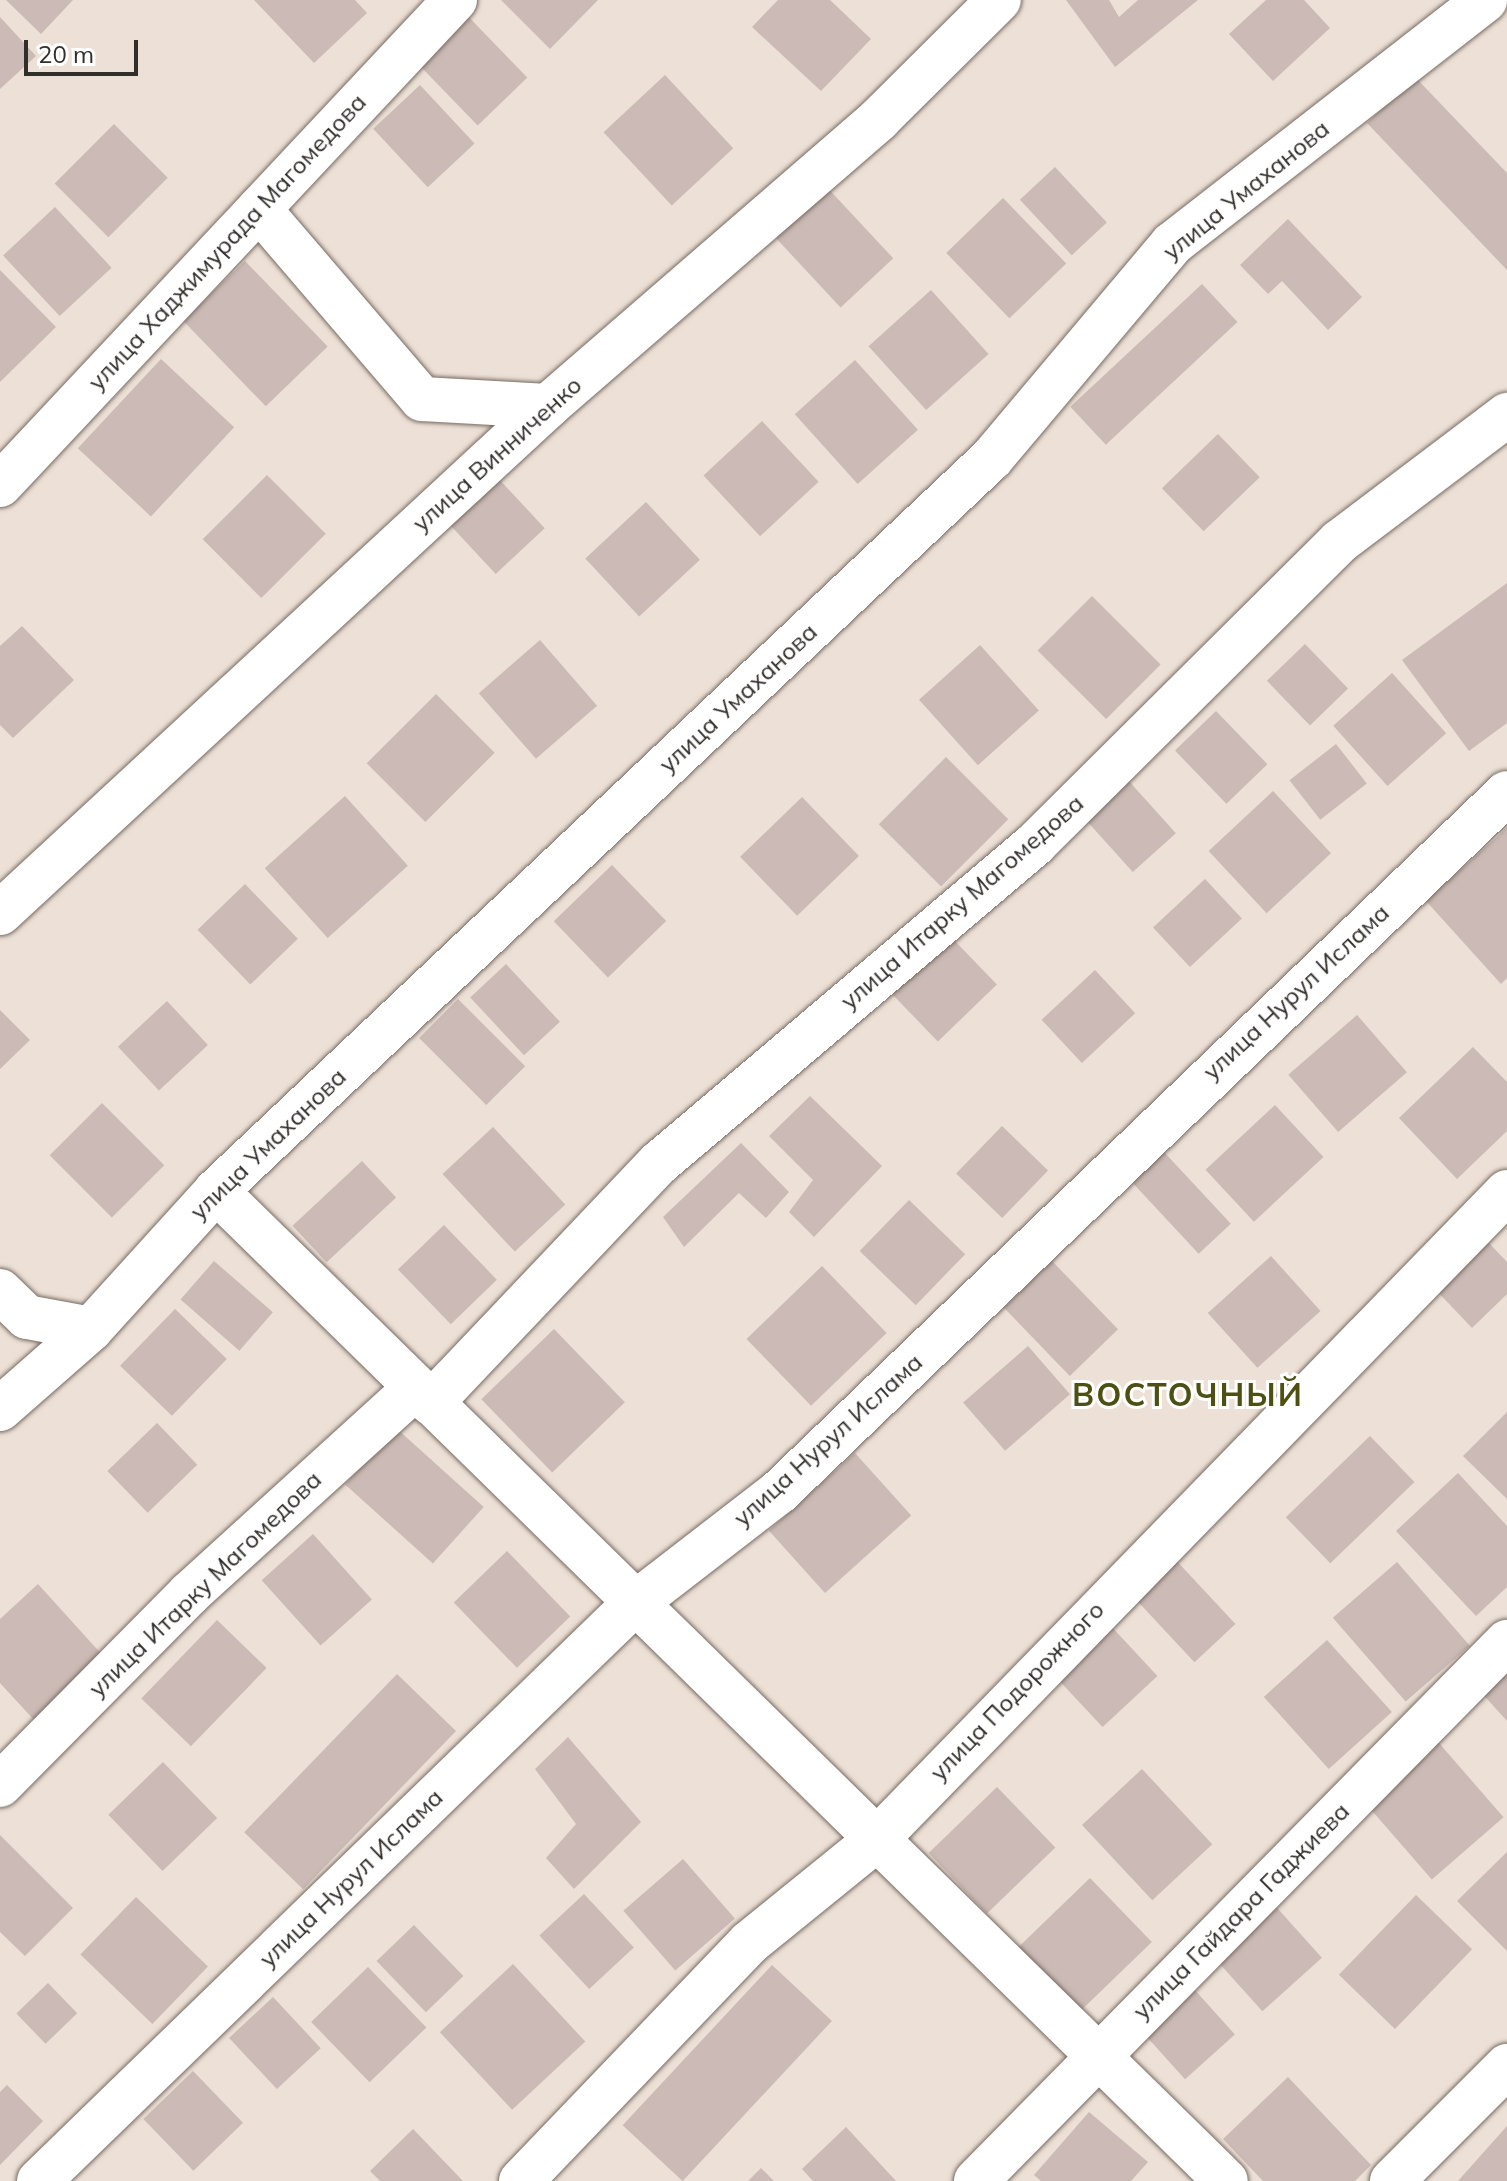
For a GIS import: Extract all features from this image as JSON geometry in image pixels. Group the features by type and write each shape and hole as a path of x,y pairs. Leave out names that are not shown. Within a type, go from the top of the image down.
{"street":[{"name":"улица Хаджимурада Магомедова","path":"0,485 455,0"},
{"name":"улица Винниченко","path":"0,913 548,406 879,119 999,0"},
{"name":"улица Умаханова","path":"0,1409 91,1329 216,1191 991,459 1172,244 1485,0"},
{"path":"1502,0 1507,7"},
{"path":"259,209 422,399 548,406"},
{"name":"улица Итарку Магомедова","path":"0,1785 189,1594 423,1396 659,1163 1036,843 1339,542 1507,415"},
{"name":"улица Нурул Ислама","path":"39,2181 634,1604 779,1492 1507,793"},
{"path":"216,1191 1095,2058 1226,2181"},
{"name":"улица Подорожного","path":"521,2181 749,1943 875,1841 1507,1192"},
{"path":"0,1291 27,1317 91,1329"},
{"name":"улица Гайдара Гаджиева","path":"976,2181 1507,1642"},
{"path":"1392,2181 1507,2066"}],"building":[{"path":"6,0 73,0 41,34"},
{"path":"254,0 355,0 367,13 314,63"},
{"path":"501,0 598,0 550,49"},
{"path":"778,0 830,0 871,39 821,91 752,27"},
{"path":"1066,0 1109,0 1119,17 1138,0 1198,0 1115,67"},
{"path":"1266,0 1304,0 1330,28 1273,81 1229,34"},
{"path":"462,10 527,78 478,126 412,58"},
{"path":"0,17 36,56 0,89"},
{"path":"665,75 733,148 672,205 604,132"},
{"path":"1415,77 1507,173 1507,270 1367,123"},
{"path":"420,85 475,144 428,187 373,129"},
{"path":"114,124 168,178 108,237 55,183"},
{"path":"1055,167 1107,223 1072,255 1020,200"},
{"path":"823,183 893,258 841,307 770,232"},
{"path":"1003,198 1066,263 1009,318 946,253"},
{"path":"55,207 112,268 60,316 3,255"},
{"path":"1288,219 1362,297 1328,330 1282,281 1268,294 1240,265"},
{"path":"245,261 328,347 266,406 183,321"},
{"path":"0,270 56,327 0,382"},
{"path":"1202,284 1237,322 1106,445 1070,407"},
{"path":"931,290 989,354 926,410 869,346"},
{"path":"161,359 234,427 151,516 78,448"},
{"path":"855,360 918,430 858,484 795,414"},
{"path":"762,421 819,482 760,536 703,476"},
{"path":"1218,434 1260,477 1204,531 1162,488"},
{"path":"267,475 326,534 261,598 203,539"},
{"path":"497,477 545,528 496,574 448,523"},
{"path":"646,502 700,560 639,616 585,559"},
{"path":"1507,583 1507,723 1469,751 1402,660"},
{"path":"1092,596 1161,665 1106,719 1038,650"},
{"path":"22,626 74,680 13,738 0,725 0,646"},
{"path":"540,640 597,706 536,759 479,693"},
{"path":"1305,644 1348,689 1310,725 1267,681"},
{"path":"980,645 1039,710 978,765 919,700"},
{"path":"1392,673 1446,733 1387,786 1333,726"},
{"path":"436,694 495,753 425,822 367,763"},
{"path":"1216,711 1267,764 1226,804 1175,751"},
{"path":"1336,744 1367,783 1320,820 1290,780"},
{"path":"946,757 1008,819 941,886 879,824"},
{"path":"1127,779 1176,833 1133,872 1084,818"},
{"path":"1273,791 1331,853 1267,913 1209,851"},
{"path":"345,796 408,866 328,938 265,868"},
{"path":"802,797 859,856 797,916 740,857"},
{"path":"1507,828 1507,978 1501,984 1426,901"},
{"path":"612,865 666,921 608,977 554,921"},
{"path":"1205,879 1242,918 1190,967 1153,927"},
{"path":"245,884 298,939 250,985 198,930"},
{"path":"951,937 997,984 938,1041 892,994"},
{"path":"506,964 560,1022 524,1055 470,997"},
{"path":"1095,970 1135,1013 1082,1063 1042,1020"},
{"path":"458,999 525,1066 486,1105 419,1038"},
{"path":"167,1001 208,1045 159,1091 118,1047"},
{"path":"0,1010 30,1040 0,1069"},
{"path":"1357,1015 1407,1072 1338,1132 1288,1075"},
{"path":"1473,1047 1507,1082 1507,1131 1457,1179 1399,1118"},
{"path":"810,1096 882,1166 814,1237 789,1212 813,1180 769,1136"},
{"path":"102,1103 164,1165 112,1218 50,1155"},
{"path":"1275,1105 1323,1157 1254,1222 1206,1170"},
{"path":"1002,1126 1048,1170 1002,1218 956,1173"},
{"path":"493,1127 565,1205 515,1252 443,1174"},
{"path":"741,1143 789,1192 766,1218 739,1193 684,1247 663,1217"},
{"path":"1164,1152 1231,1224 1199,1254 1132,1182"},
{"path":"362,1161 396,1198 327,1262 293,1226"},
{"path":"909,1200 965,1254 916,1305 860,1251"},
{"path":"444,1225 497,1280 451,1324 398,1269"},
{"path":"1486,1240 1507,1262 1507,1294 1472,1328 1435,1289"},
{"path":"1271,1256 1321,1311 1257,1368 1208,1313"},
{"path":"214,1261 273,1312 239,1351 181,1299"},
{"path":"1052,1261 1118,1329 1070,1376 1004,1308"},
{"path":"822,1266 887,1333 811,1406 746,1339"},
{"path":"175,1309 227,1359 172,1416 120,1366"},
{"path":"554,1329 625,1402 552,1473 481,1399"},
{"path":"1028,1346 1070,1394 1005,1451 963,1402"},
{"path":"1507,1412 1507,1499 1463,1456"},
{"path":"157,1423 197,1465 148,1513 107,1471"},
{"path":"396,1428 484,1507 433,1563 345,1484"},
{"path":"1370,1436 1414,1482 1330,1563 1286,1517"},
{"path":"855,1453 911,1515 825,1593 769,1531"},
{"path":"1458,1473 1507,1526 1507,1587 1476,1616 1396,1531"},
{"path":"313,1534 372,1599 321,1646 262,1580"},
{"path":"507,1551 570,1616 517,1668 454,1602"},
{"path":"1172,1556 1235,1624 1194,1662 1131,1594"},
{"path":"1397,1562 1470,1646 1406,1702 1333,1618"},
{"path":"38,1584 105,1658 35,1721 0,1683 0,1619"},
{"path":"217,1620 267,1668 191,1746 141,1698"},
{"path":"1109,1624 1157,1676 1103,1727 1054,1675"},
{"path":"1327,1640 1392,1712 1329,1769 1264,1697"},
{"path":"1507,1663 1507,1721 1478,1689"},
{"path":"397,1674 456,1731 303,1889 244,1832"},
{"path":"1432,1735 1504,1817 1432,1880 1360,1797"},
{"path":"568,1737 641,1822 574,1889 546,1858 576,1824 535,1769"},
{"path":"163,1762 217,1818 163,1871 108,1815"},
{"path":"1142,1769 1212,1844 1152,1900 1082,1825"},
{"path":"997,1787 1055,1847 987,1913 929,1853"},
{"path":"0,1835 73,1908 25,1956 0,1932"},
{"path":"1507,1852 1507,1951 1457,1901"},
{"path":"683,1859 735,1919 675,1970 623,1911"},
{"path":"1090,1878 1152,1942 1080,2011 1018,1947"},
{"path":"584,1894 634,1947 589,1989 539,1936"},
{"path":"1416,1895 1472,1949 1395,2029 1339,1975"},
{"path":"136,1897 208,1966 152,2024 80,1955"},
{"path":"1269,1899 1322,1958 1262,2011 1210,1953"},
{"path":"414,1925 463,1976 426,2012 377,1961"},
{"path":"513,1964 585,2042 512,2110 440,2032"},
{"path":"772,1965 832,2021 683,2181 623,2125"},
{"path":"368,1967 426,2027 370,2082 311,2022"},
{"path":"1184,1978 1235,2034 1185,2079 1134,2023"},
{"path":"48,1983 77,2013 46,2044 16,2014"},
{"path":"273,1997 321,2048 277,2089 229,2038"},
{"path":"193,2071 243,2123 193,2171 143,2119"},
{"path":"1288,2077 1371,2165 1355,2181 1263,2181 1223,2139"},
{"path":"7,2085 43,2121 0,2165 0,2092"},
{"path":"1089,2112 1148,2162 1131,2181 1041,2181 1034,2175"},
{"path":"1507,2126 1507,2181 1458,2181"},
{"path":"846,2127 896,2181 813,2181 802,2169"},
{"path":"413,2129 463,2181 380,2181 370,2171"},
{"path":"761,2168 774,2181 748,2181"}],"district":[{"name":"ВОСТОЧНЫЙ","path":"1188,1394"}]}
